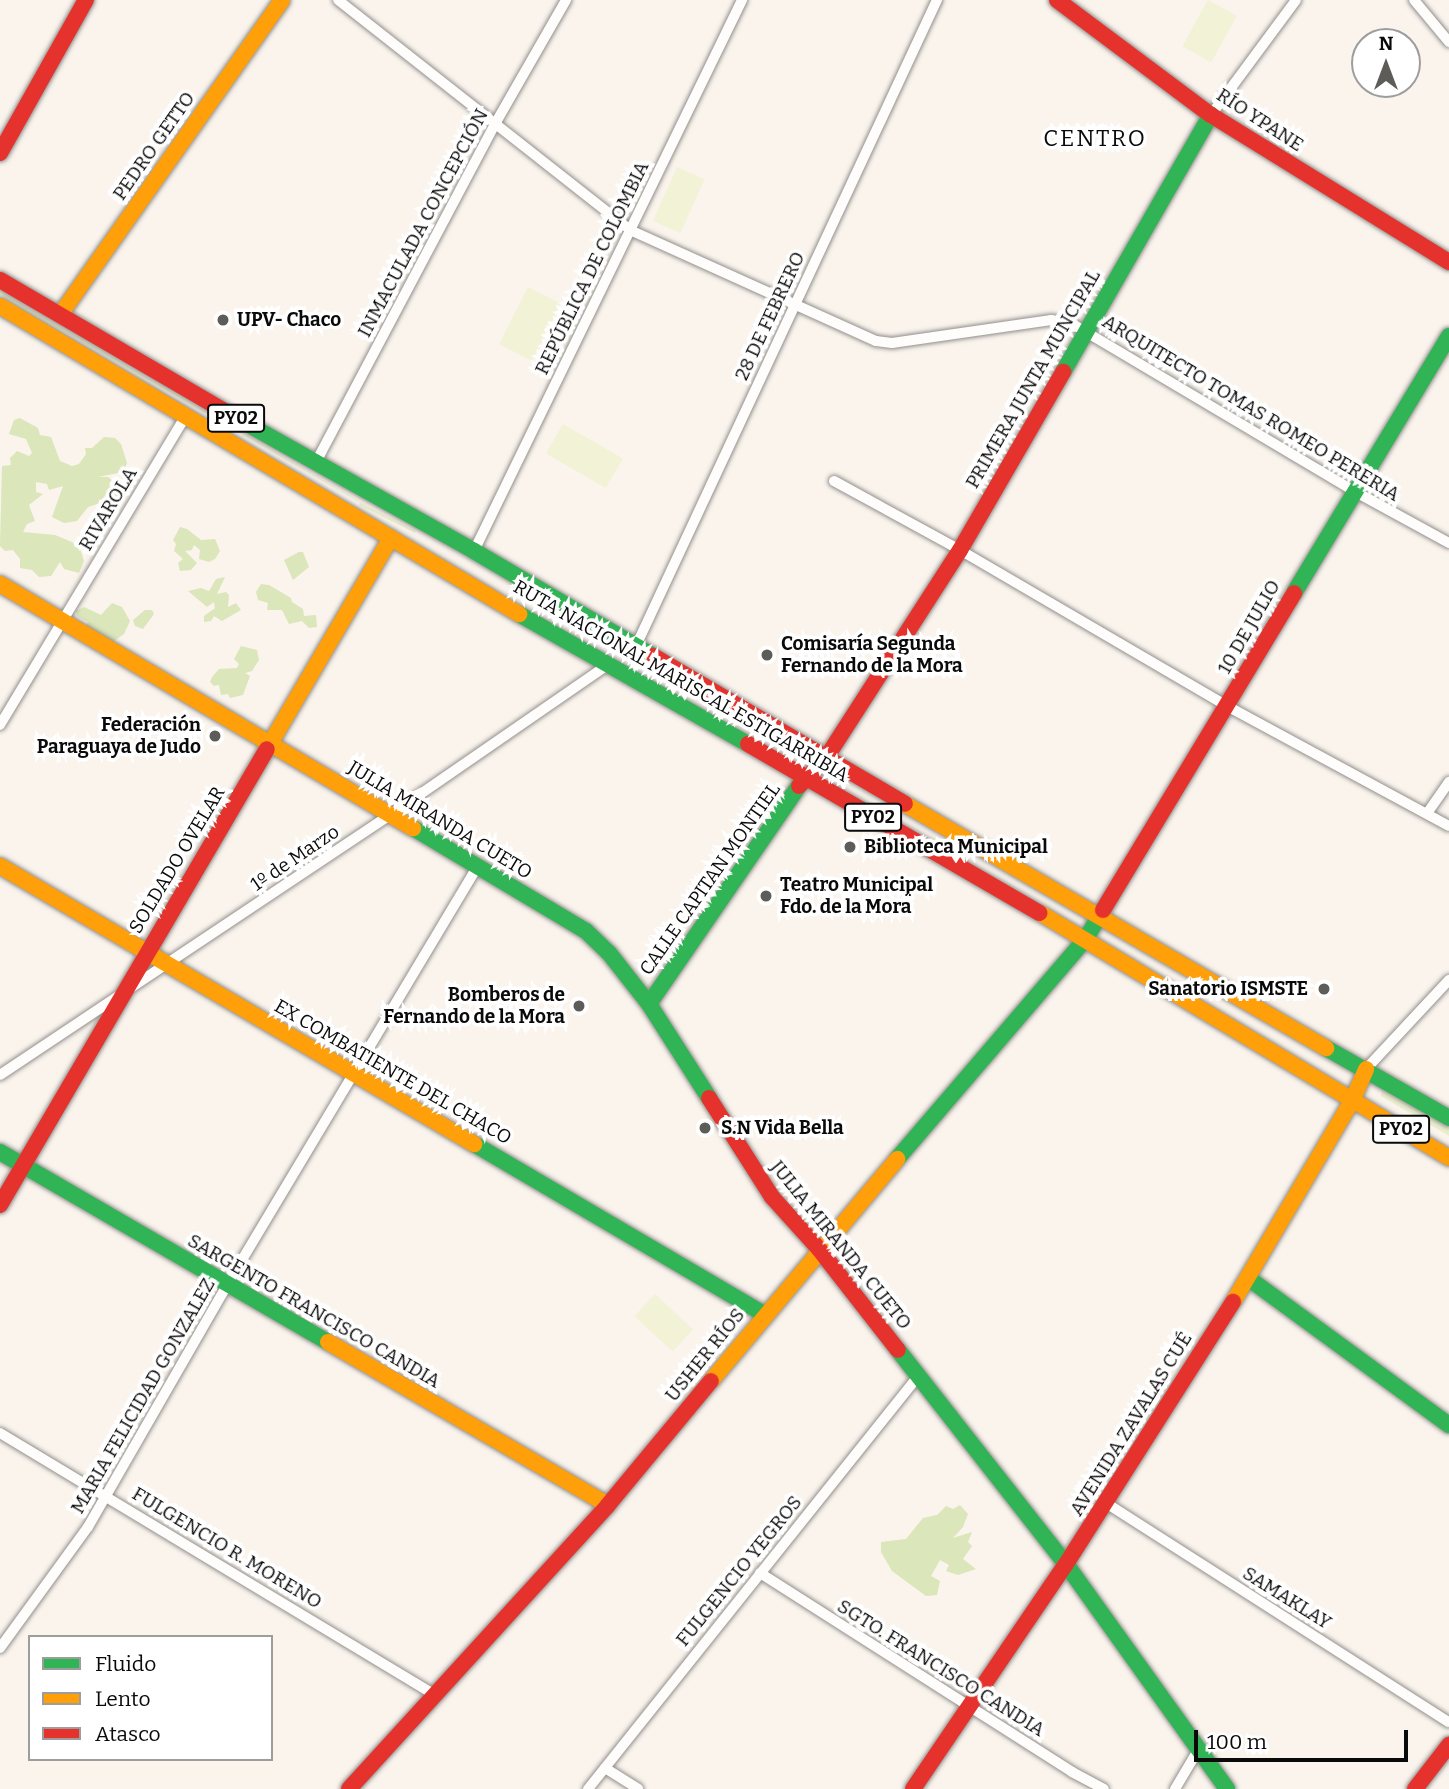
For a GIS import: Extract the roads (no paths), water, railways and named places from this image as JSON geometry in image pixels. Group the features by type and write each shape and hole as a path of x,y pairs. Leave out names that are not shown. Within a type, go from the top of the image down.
{"main road":[{"path":"0,153 86,0"},
{"name":"PEDRO GETTO","path":"60,315 282,0"},
{"name":"RÍO YPANE","path":"1056,0 1073,4 1211,115 1449,261"},
{"name":"PRIMERA JUNTA MUNCIPAL","path":"805,778 826,758 960,550 1211,115"},
{"name":"RUTA NACIONAL MARISCAL ESTIGARRIBIA","path":"0,281 315,464 474,551 1099,918 1449,1118"},
{"name":"RUTA NACIONAL MARISCAL ESTIGARRIBIA","path":"0,306 606,666 1086,940 1449,1158"},
{"name":"10 DE JULIO","path":"1086,940 1449,336"},
{"path":"426,557 439,532"},
{"name":"SOLDADO OVELAR","path":"0,1205 391,538"},
{"name":"JULIA MIRANDA CUETO","path":"0,584 586,931 610,953 649,1004 772,1197 819,1249 1066,1564 1197,1752 1227,1789"},
{"name":"CALLE CAPITAN MONTIEL","path":"649,1004 805,778"},
{"name":"EX COMBATIENTE DEL CHACO","path":"0,866 765,1315"},
{"name":"USHER RÍOS","path":"349,1789 608,1505 819,1249 1086,940"},
{"name":"AVENIDA ZAVALAS CUÉ","path":"913,1789 1106,1503 1248,1278 1352,1101 1366,1069"},
{"name":"SARGENTO FRANCISCO CANDIA","path":"0,1152 608,1505"},
{"path":"1248,1278 1449,1424"},
{"path":"1415,1789 1449,1745"}],"street":[{"name":"ARQUITECTO TOMAS ROMEO PERERIA","path":"338,0 630,230 876,341 892,343 1051,320 1071,323 1354,491 1449,543"},
{"name":"INMACULADA CONCEPCIÓN","path":"315,464 495,124 566,0"},
{"name":"REPÚBLICA DE COLOMBIA","path":"474,551 742,0"},
{"name":"28 DE FEBRERO","path":"636,646 937,0"},
{"name":"PRIMERA JUNTA MUNCIPAL","path":"1211,115 1296,0"},
{"path":"1414,0 1449,42"},
{"name":"RIVAROLA","path":"0,725 186,415"},
{"path":"834,481 960,550 1227,706 1428,812 1449,826"},
{"name":"1º de Marzo","path":"0,1075 390,815 606,666"},
{"path":"1428,812 1449,782"},
{"name":"MARIA FELICIDAD GONZALEZ","path":"0,1648 88,1527 352,1072 477,867"},
{"path":"1366,1069 1449,979"},
{"name":"FULGENCIO YEGROS","path":"588,1789 919,1376"},
{"name":"FULGENCIO R. MORENO","path":"0,1433 107,1494 435,1695"},
{"name":"SAMAKLAY","path":"1106,1503 1449,1722"},
{"name":"SGTO. FRANCISCO CANDIA","path":"760,1573 1104,1789"},
{"path":"1175,1789 1197,1752"},
{"path":"605,1768 638,1789"}],"place":[{"name":"UPV- Chaco","path":"223,320"},
{"name":"Comisaría Segunda Fernando de la Mora","path":"767,655"},
{"name":"Federación Paraguaya de Judo","path":"215,736"},
{"name":"Biblioteca Municipal","path":"850,847"},
{"name":"Teatro Municipal Fdo. de la Mora","path":"766,896"},
{"name":"Sanatorio ISMSTE","path":"1324,989"},
{"name":"Bomberos de Fernando de la Mora","path":"579,1006"},
{"name":"S.N Vida Bella","path":"705,1128"}],"district":[{"name":"CENTRO","path":"1095,138"}]}
